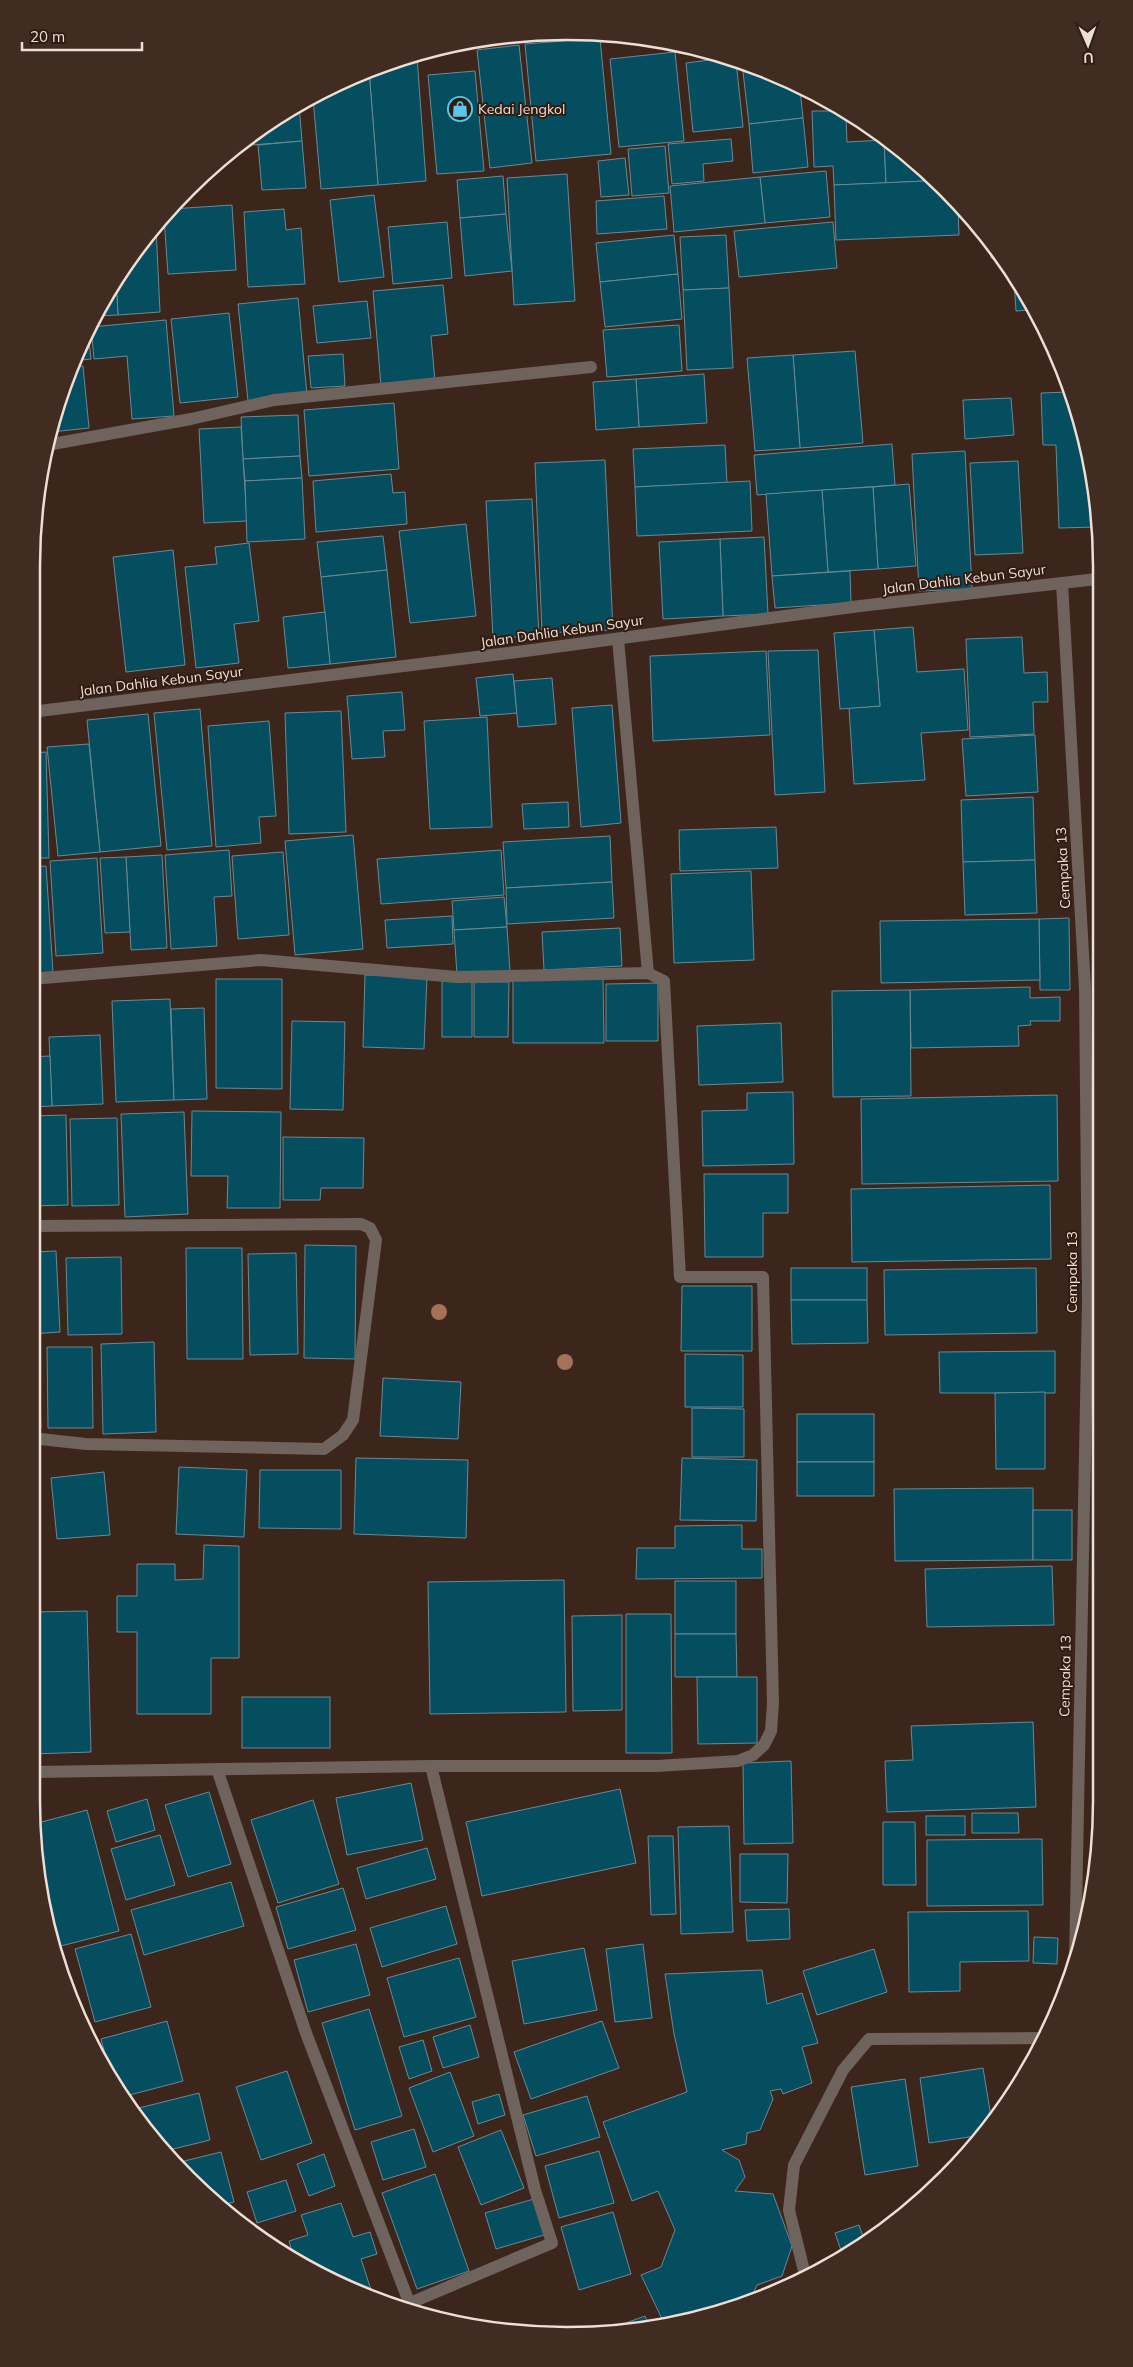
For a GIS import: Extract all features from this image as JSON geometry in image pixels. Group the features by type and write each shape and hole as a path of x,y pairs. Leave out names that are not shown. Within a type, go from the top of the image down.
{"street":[{"path":"55,444 191,419 274,400 591,367"},
{"name":"Jalan Dahlia Kebun Sayur","path":"40,711 618,639 860,606 1093,579"},
{"name":"Cempaka 13","path":"1062,583 1085,988 1088,1291 1075,1935"},
{"path":"618,639 648,974"},
{"path":"40,978 261,960 457,977 648,974 664,981 680,1277 763,1277 773,1703 771,1731 764,1745 753,1755 738,1762 657,1766 431,1766 40,1772"},
{"path":"40,1226 361,1224 370,1228 376,1240 354,1420 343,1435 324,1449 86,1444 40,1439"},
{"path":"416,2305 552,2243 535,2190 431,1766"},
{"path":"217,1769 306,2033 409,2303"},
{"path":"804,2270 789,2210 794,2165 843,2070 869,2039 1036,2038"}],"building":[{"path":"573,40 600,41 611,154 536,161 525,44"},
{"path":"519,45 532,163 490,168 477,50"},
{"path":"675,52 684,141 619,147 610,59"},
{"path":"710,60 737,68 743,127 693,132 686,63"},
{"path":"417,62 426,181 378,185 370,78"},
{"path":"475,71 484,171 437,174 428,75"},
{"path":"743,71 801,95 803,118 749,124"},
{"path":"370,78 378,185 321,189 314,105"},
{"path":"812,111 830,111 846,121 847,142 875,140 884,147 886,183 834,185 833,166 814,167"},
{"path":"300,113 302,141 252,145"},
{"path":"803,118 808,167 753,173 749,124"},
{"path":"731,139 733,161 703,164 704,181 672,184 668,144"},
{"path":"302,141 306,188 262,190 258,145"},
{"path":"665,146 669,193 632,196 628,149"},
{"path":"884,147 925,181 886,183"},
{"path":"625,158 629,195 601,197 598,161"},
{"path":"826,171 830,217 765,223 760,177"},
{"path":"567,174 575,301 514,305 507,178"},
{"path":"503,176 506,214 460,218 457,180"},
{"path":"760,177 765,223 674,232 670,186"},
{"path":"925,181 958,215 959,235 836,240 834,185"},
{"path":"374,195 384,277 339,282 330,200"},
{"path":"664,196 667,229 597,234 596,201"},
{"path":"232,205 236,270 168,274 165,227 181,208"},
{"path":"284,209 286,230 301,228 305,284 248,287 244,212"},
{"path":"506,214 512,271 465,276 460,218"},
{"path":"447,222 452,278 393,284 388,227"},
{"path":"833,222 837,268 739,277 734,231"},
{"path":"674,235 678,274 600,282 596,243"},
{"path":"726,235 729,288 683,290 680,237"},
{"path":"156,237 160,312 118,315 117,294"},
{"path":"678,274 682,319 605,327 600,282"},
{"path":"443,285 448,334 431,336 435,381 381,386 373,291"},
{"path":"729,288 733,368 687,370 683,290"},
{"path":"1015,291 1026,310 1016,311"},
{"path":"117,294 118,315 104,316"},
{"path":"298,298 307,395 248,401 238,304"},
{"path":"367,301 371,338 317,343 313,306"},
{"path":"229,313 238,397 180,403 171,319"},
{"path":"166,320 174,416 132,419 127,356 94,359 92,338 98,326"},
{"path":"679,325 682,371 607,377 603,330"},
{"path":"89,344 91,359 82,360"},
{"path":"855,351 863,443 800,448 793,355"},
{"path":"343,354 345,386 311,388 308,356"},
{"path":"793,355 800,448 755,451 747,358"},
{"path":"80,366 83,366 89,428 58,431 68,397"},
{"path":"704,374 707,423 639,427 636,379"},
{"path":"636,379 639,427 596,430 593,382"},
{"path":"1063,392 1083,464 1091,527 1059,528 1056,445 1043,445 1041,393"},
{"path":"1011,398 1014,435 965,439 963,400"},
{"path":"394,403 399,469 309,476 304,410"},
{"path":"298,415 300,456 243,459 241,417"},
{"path":"241,427 247,521 204,523 199,429"},
{"path":"892,444 895,485 757,495 754,455"},
{"path":"725,445 727,483 635,487 633,449"},
{"path":"965,451 972,589 919,591 912,454"},
{"path":"300,456 302,478 245,481 243,459"},
{"path":"605,460 613,630 542,633 535,463"},
{"path":"1018,461 1023,553 975,555 970,463"},
{"path":"391,474 393,493 405,492 407,524 316,532 313,481"},
{"path":"302,478 305,539 247,542 245,481"},
{"path":"750,481 752,531 637,536 635,487"},
{"path":"909,484 916,566 878,569 873,487"},
{"path":"873,487 878,569 828,572 822,490"},
{"path":"822,490 828,572 772,576 766,494"},
{"path":"532,499 539,636 493,638 486,501"},
{"path":"466,524 476,616 410,623 399,531"},
{"path":"383,536 387,570 321,577 317,542"},
{"path":"764,537 768,614 723,616 720,539"},
{"path":"720,539 723,616 663,619 659,542"},
{"path":"249,543 259,621 234,624 239,663 196,668 185,567 217,564 215,547"},
{"path":"173,550 185,665 126,672 113,557"},
{"path":"387,570 396,657 330,664 321,577"},
{"path":"850,571 851,603 775,608 772,576"},
{"path":"325,612 330,664 288,668 283,617"},
{"path":"913,627 917,672 964,669 968,730 921,733 925,780 854,784 849,708 880,706 874,630"},
{"path":"874,630 880,706 840,709 834,633"},
{"path":"1022,637 1024,673 1047,672 1048,702 1033,702 1034,734 970,737 966,639"},
{"path":"818,650 825,792 775,795 768,651"},
{"path":"766,651 770,735 653,741 650,656"},
{"path":"513,674 517,713 480,716 476,678"},
{"path":"552,678 556,724 518,727 514,681"},
{"path":"402,692 405,730 383,731 385,757 352,759 347,696"},
{"path":"612,705 621,823 581,827 572,708"},
{"path":"200,709 212,846 167,850 154,713"},
{"path":"341,711 346,832 289,834 285,713"},
{"path":"148,714 161,846 100,852 87,720"},
{"path":"487,717 492,827 430,829 424,721"},
{"path":"269,721 276,816 259,817 261,843 216,847 208,726"},
{"path":"1035,735 1038,792 966,796 962,739"},
{"path":"89,744 100,852 58,856 47,747"},
{"path":"40,752 46,752 49,858 40,858"},
{"path":"1033,797 1035,860 963,862 961,800"},
{"path":"568,802 569,827 524,829 522,804"},
{"path":"776,827 778,868 680,871 679,830"},
{"path":"353,835 363,949 295,955 285,841"},
{"path":"610,836 612,882 506,888 503,842"},
{"path":"229,850 232,896 214,897 217,946 171,949 165,855"},
{"path":"501,850 504,895 381,904 377,859"},
{"path":"283,852 289,935 238,939 232,856"},
{"path":"162,855 167,948 131,950 126,857"},
{"path":"126,857 130,932 105,933 100,858"},
{"path":"97,858 103,953 56,956 50,861"},
{"path":"1035,860 1037,913 965,915 963,862"},
{"path":"40,866 46,866 53,972 40,973"},
{"path":"751,871 754,960 674,963 671,874"},
{"path":"612,882 614,918 507,924 506,888"},
{"path":"504,897 507,927 454,930 452,901"},
{"path":"452,916 453,944 387,948 385,920"},
{"path":"1069,918 1070,990 1040,990 1039,919"},
{"path":"1039,919 1040,980 881,983 880,921"},
{"path":"507,927 510,971 457,975 454,930"},
{"path":"620,928 622,966 544,970 542,932"},
{"path":"365,975 427,977 424,1049 363,1047"},
{"path":"216,979 282,979 282,1089 216,1088"},
{"path":"513,979 603,979 604,1043 513,1043"},
{"path":"442,981 472,982 472,1037 442,1037"},
{"path":"474,982 509,982 508,1037 474,1037"},
{"path":"658,983 658,1041 606,1041 606,984"},
{"path":"1030,987 1030,998 1060,997 1060,1021 1030,1021 1031,1025 1018,1026 1019,1046 911,1048 910,990"},
{"path":"910,990 911,1096 833,1097 832,991"},
{"path":"170,999 174,1100 116,1102 112,1001"},
{"path":"204,1008 207,1099 174,1100 171,1009"},
{"path":"292,1021 345,1022 343,1110 290,1109"},
{"path":"781,1023 783,1082 699,1085 697,1026"},
{"path":"100,1035 103,1104 52,1106 49,1037"},
{"path":"50,1056 52,1106 40,1107 40,1057"},
{"path":"793,1092 794,1164 703,1166 702,1111 747,1110 747,1093"},
{"path":"1057,1095 1058,1181 862,1184 861,1099"},
{"path":"192,1111 281,1112 280,1208 227,1208 228,1176 191,1176"},
{"path":"184,1112 188,1214 125,1217 121,1114"},
{"path":"66,1115 68,1205 40,1206 40,1116"},
{"path":"117,1118 119,1205 72,1206 70,1119"},
{"path":"283,1137 364,1138 363,1188 321,1188 320,1200 283,1200"},
{"path":"704,1174 788,1174 788,1213 763,1213 763,1257 705,1257"},
{"path":"1050,1185 1051,1259 852,1262 851,1189"},
{"path":"305,1245 356,1246 355,1359 304,1358"},
{"path":"186,1248 242,1248 243,1359 187,1359"},
{"path":"56,1251 60,1332 40,1333 40,1252"},
{"path":"296,1253 298,1354 250,1355 248,1254"},
{"path":"121,1257 122,1334 68,1335 66,1258"},
{"path":"791,1268 867,1268 867,1300 791,1300"},
{"path":"1036,1268 1037,1333 885,1335 884,1270"},
{"path":"682,1286 752,1286 752,1351 681,1351"},
{"path":"791,1300 867,1300 868,1343 792,1344"},
{"path":"154,1342 156,1432 103,1434 101,1344"},
{"path":"47,1347 92,1347 93,1428 48,1428"},
{"path":"1055,1351 1055,1393 940,1393 939,1352"},
{"path":"685,1354 743,1355 743,1407 685,1407"},
{"path":"383,1378 461,1382 458,1439 380,1436"},
{"path":"1045,1392 1045,1469 996,1469 995,1393"},
{"path":"692,1408 744,1409 744,1457 692,1457"},
{"path":"797,1414 874,1414 874,1462 797,1462"},
{"path":"356,1458 468,1460 466,1538 354,1534"},
{"path":"682,1458 757,1460 756,1521 680,1520"},
{"path":"797,1462 874,1462 874,1496 797,1496"},
{"path":"179,1467 247,1470 244,1537 176,1534"},
{"path":"260,1470 341,1470 341,1529 259,1528"},
{"path":"104,1472 110,1535 57,1539 51,1478"},
{"path":"1033,1488 1033,1560 895,1561 894,1489"},
{"path":"1033,1510 1072,1510 1072,1560 1033,1560"},
{"path":"742,1525 742,1549 762,1549 762,1578 636,1579 637,1548 675,1548 675,1526"},
{"path":"204,1545 239,1546 239,1658 211,1658 211,1714 137,1714 137,1632 117,1632 117,1596 137,1596 137,1564 175,1564 175,1580 203,1579"},
{"path":"1052,1566 1054,1625 927,1627 925,1569"},
{"path":"564,1580 566,1712 430,1714 428,1582"},
{"path":"675,1581 736,1581 736,1634 675,1634"},
{"path":"87,1611 91,1752 40,1754 40,1612"},
{"path":"626,1614 671,1614 672,1753 626,1753"},
{"path":"622,1615 622,1710 573,1711 572,1616"},
{"path":"675,1634 736,1634 737,1677 675,1677"},
{"path":"697,1677 757,1677 757,1743 698,1744"},
{"path":"242,1697 330,1697 330,1748 242,1748"},
{"path":"1033,1722 1036,1807 887,1812 885,1761 913,1760 911,1726"},
{"path":"791,1761 793,1843 744,1844 743,1763"},
{"path":"411,1783 423,1840 347,1855 336,1798"},
{"path":"620,1789 636,1863 482,1896 466,1822"},
{"path":"209,1792 231,1864 188,1877 165,1805"},
{"path":"147,1799 155,1830 116,1842 107,1811"},
{"path":"313,1800 339,1884 278,1903 251,1820"},
{"path":"87,1810 119,1931 61,1946 50,1903 41,1822"},
{"path":"972,1813 1018,1813 1019,1833 972,1833"},
{"path":"926,1816 965,1816 965,1835 926,1835"},
{"path":"883,1822 915,1822 916,1885 883,1885"},
{"path":"729,1826 733,1932 681,1934 678,1827"},
{"path":"160,1835 175,1885 126,1900 111,1849"},
{"path":"648,1836 673,1836 676,1914 651,1915"},
{"path":"1042,1839 1043,1905 927,1906 927,1840"},
{"path":"427,1848 436,1879 366,1899 357,1868"},
{"path":"740,1854 788,1854 787,1903 740,1902"},
{"path":"231,1882 244,1926 144,1955 131,1910"},
{"path":"343,1888 356,1930 288,1949 276,1907"},
{"path":"446,1906 457,1944 382,1967 370,1928"},
{"path":"789,1909 790,1939 747,1941 745,1910"},
{"path":"1028,1911 1029,1961 960,1962 960,1991 909,1992 908,1912"},
{"path":"131,1934 151,2007 95,2022 75,1949"},
{"path":"1034,1937 1058,1938 1057,1964 1033,1963"},
{"path":"356,1944 370,1995 308,2012 294,1960"},
{"path":"643,1944 652,2018 615,2022 606,1949"},
{"path":"584,1948 597,2010 524,2024 512,1961"},
{"path":"874,1949 887,1992 817,2015 803,1971"},
{"path":"459,1958 476,2017 404,2037 387,1978"},
{"path":"762,1970 767,2004 802,1993 818,2043 802,2047 812,2083 783,2094 781,2089 770,2091 773,2099 760,2130 747,2133 746,2144 722,2150 739,2160 745,2177 735,2191 773,2194 792,2246 782,2276 757,2285 754,2292 736,2299 662,2318 641,2275 661,2267 675,2230 658,2191 632,2201 603,2122 687,2092 674,2034 665,1974"},
{"path":"369,2009 402,2116 355,2130 322,2023"},
{"path":"167,2021 183,2081 130,2095 105,2052 101,2039"},
{"path":"602,2021 619,2068 531,2099 514,2052"},
{"path":"470,2025 479,2057 443,2068 433,2037"},
{"path":"423,2040 432,2071 409,2079 399,2047"},
{"path":"983,2068 990,2112 971,2137 929,2143 920,2078"},
{"path":"287,2071 312,2143 261,2160 236,2087"},
{"path":"450,2072 474,2136 433,2152 409,2088"},
{"path":"905,2079 918,2166 865,2175 851,2087"},
{"path":"199,2093 210,2140 172,2149 140,2108"},
{"path":"499,2094 505,2115 478,2124 472,2102"},
{"path":"587,2096 600,2137 536,2156 523,2115"},
{"path":"414,2129 426,2167 383,2180 371,2142"},
{"path":"501,2130 524,2188 481,2205 458,2147"},
{"path":"599,2151 614,2203 559,2218 545,2166"},
{"path":"221,2152 234,2202 228,2203 183,2161"},
{"path":"324,2154 335,2186 309,2196 297,2164"},
{"path":"435,2174 469,2271 417,2289 382,2193"},
{"path":"286,2180 296,2211 257,2223 247,2192"},
{"path":"534,2199 544,2235 496,2249 485,2213"},
{"path":"341,2203 353,2237 370,2232 377,2254 361,2259 371,2289 334,2273 291,2249 289,2241 308,2235 301,2215"},
{"path":"613,2212 631,2274 579,2290 561,2227"},
{"path":"859,2225 863,2235 841,2249 835,2233"},
{"path":"645,2316 647,2320 635,2322 625,2323"}],"place":[{"name":"Kedai Jengkol","path":"460,109"}]}
